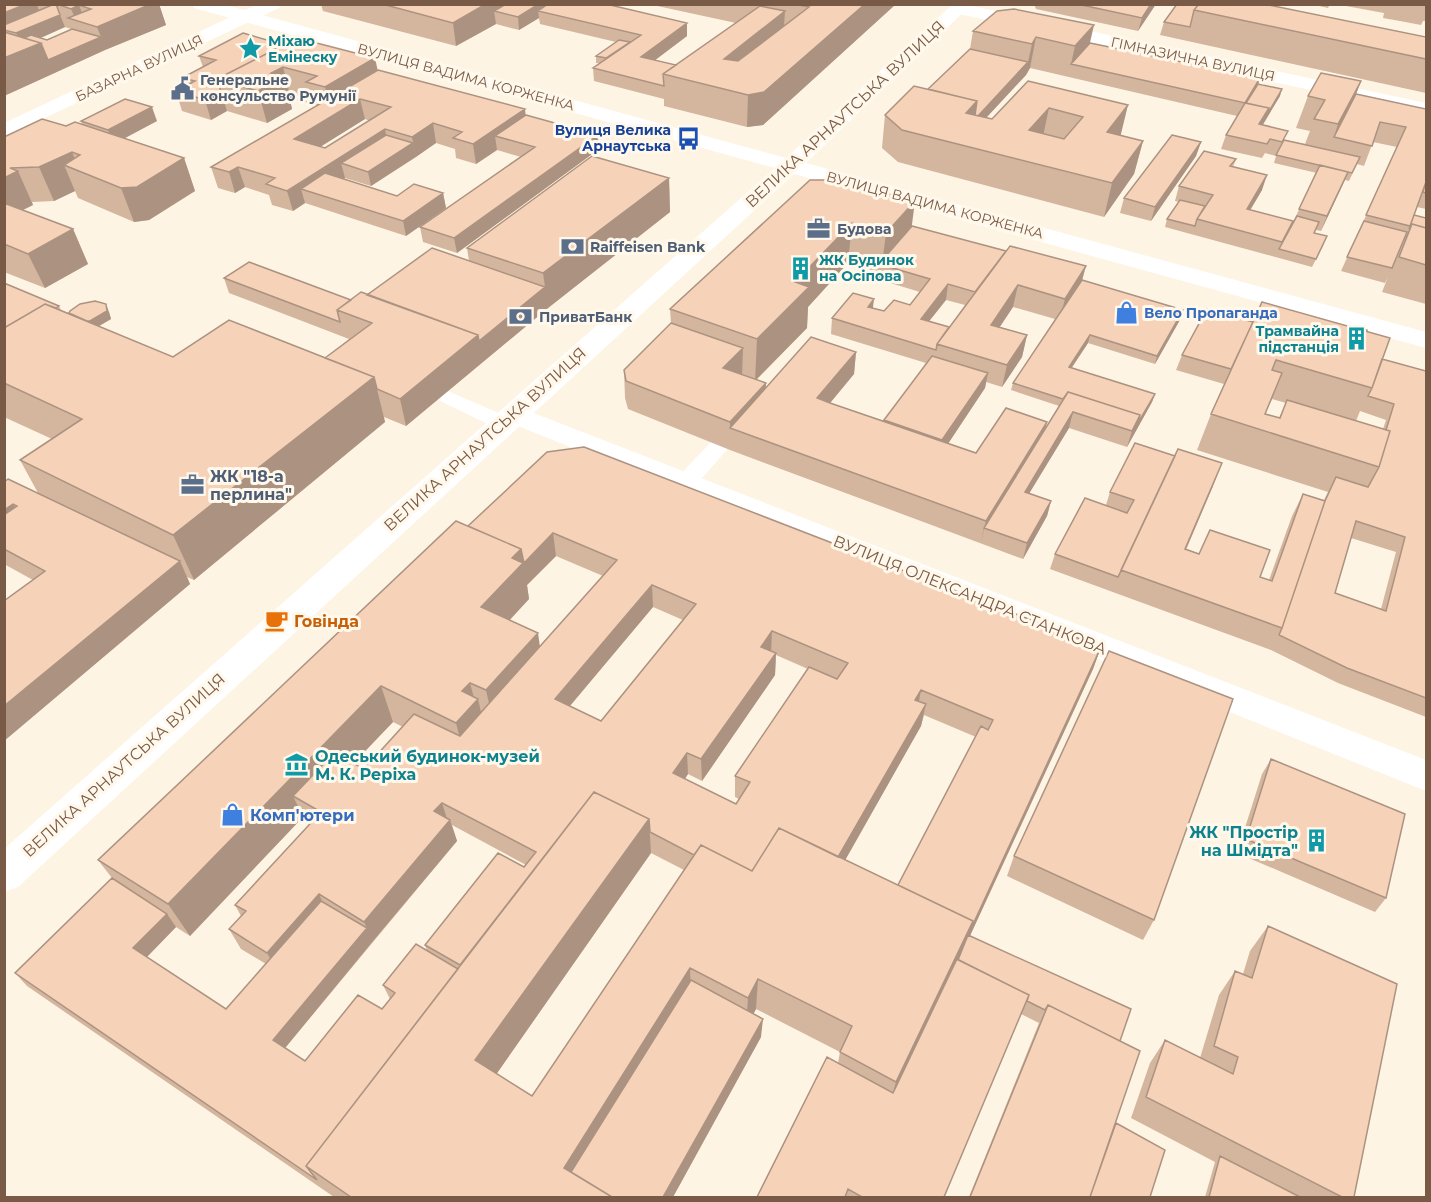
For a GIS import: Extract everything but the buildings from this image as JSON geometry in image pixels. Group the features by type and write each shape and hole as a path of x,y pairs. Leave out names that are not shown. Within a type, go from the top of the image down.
{"main road":[{"name":"ВУЛИЦЯ ВАДИМА КОРЖЕНКА","path":"200,4 1426,340"},
{"name":"БАЗАРНА ВУЛИЦЯ","path":"4,131 273,4"},
{"name":"ГІМНАЗИЧНА ВУЛИЦЯ","path":"962,7 1426,109"},
{"name":"ВЕЛИКА АРНАУТСЬКА ВУЛИЦЯ","path":"4,874 790,166 962,7"},
{"name":"ВУЛИЦЯ ОЛЕКСАНДРА СТАНКОВА","path":"508,418 686,482 1426,776"}],"lane":[{"path":"443,395 508,418"},
{"path":"686,482 719,446"}],"place":[{"name":"Міхаю Емінеску","path":"250,49"},
{"name":"Генеральне консульство Румунії","path":"182,88"},
{"name":"Вулиця Велика Арнаутська","path":"689,138"},
{"name":"Будова","path":"819,229"},
{"name":"Raiffeisen Bank","path":"572,247"},
{"name":"ЖК Будинок на Осіпова","path":"801,268"},
{"name":"Вело Пропаганда","path":"1126,313"},
{"name":"ПриватБанк","path":"521,317"},
{"name":"Трамвайна підстанція","path":"1357,339"},
{"name":"ЖК \"18-а перлина\"","path":"192,485"},
{"name":"Говінда","path":"276,621"},
{"name":"Одеський будинок-музей М. К. Реріха","path":"297,765"},
{"name":"Комп'ютери","path":"232,815"},
{"name":"ЖК \"Простір на Шмідта\"","path":"1316,841"}]}
